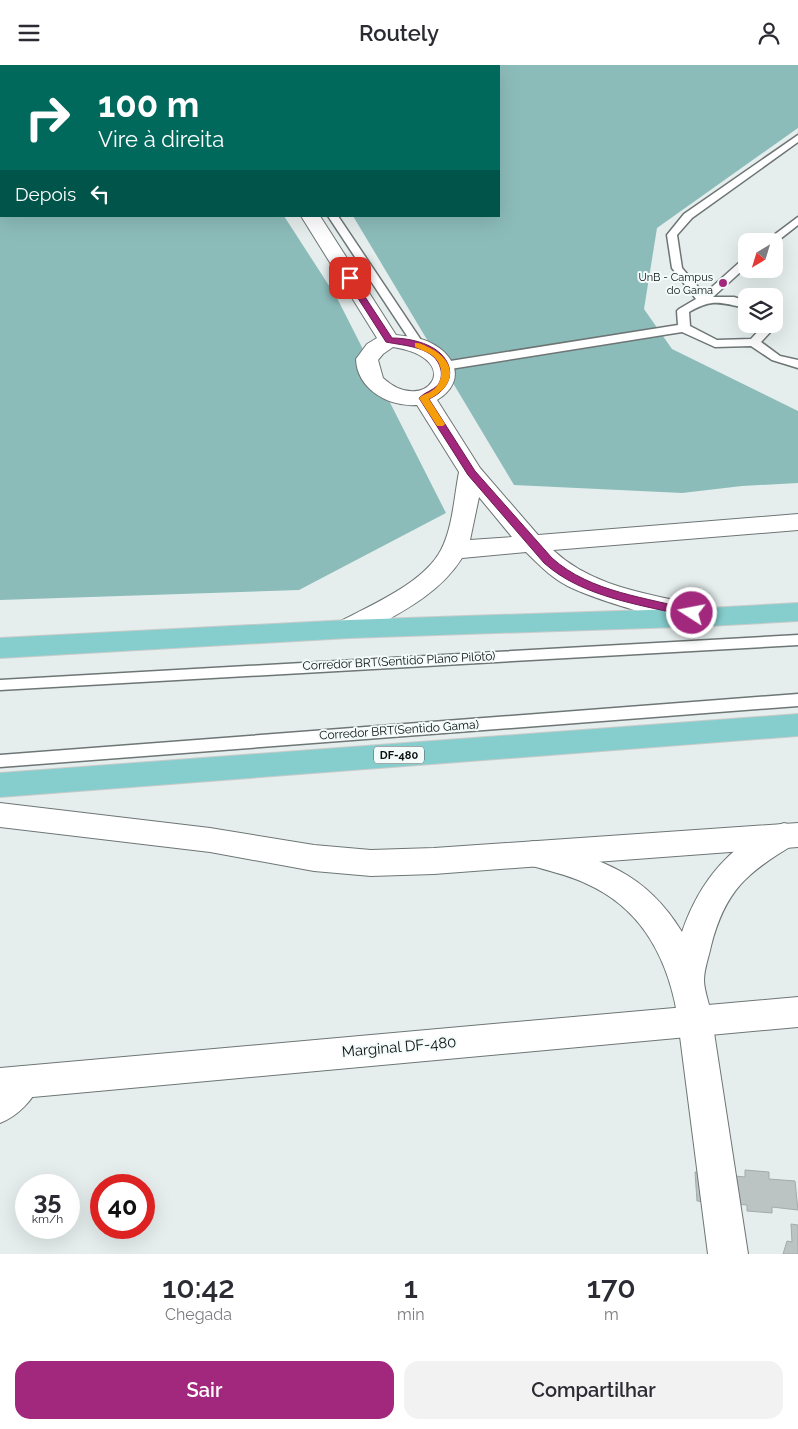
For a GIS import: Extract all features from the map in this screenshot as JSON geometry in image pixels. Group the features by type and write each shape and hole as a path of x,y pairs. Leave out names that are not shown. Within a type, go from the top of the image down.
{"main road":[{"path":"0,648 348,629 708,617 798,612"},
{"name":"DF-480","path":"0,785 798,725"}],"street":[{"path":"311,217 389,340"},
{"path":"389,340 402,341 419,346 436,355 444,366 446,376 444,384 436,393 424,398 404,398 380,388 367,371 367,359 375,349 389,340"},
{"path":"424,398 471,473 531,543 557,568 583,583 616,595 708,617"},
{"path":"348,629 413,592 447,562 454,550 471,473"},
{"path":"454,550 798,522"},
{"path":"0,815 210,840 314,858 371,863 434,861 791,835"},
{"path":"687,980 700,926 715,893 740,863 758,849 791,835"},
{"path":"533,854 582,868 607,878 632,895 650,912 664,933 687,980 720,1180 728,1254"},
{"name":"Marginal DF-480","path":"8,1091 694,1020 798,1012"}],"lane":[{"path":"703,300 677,268 672,235 688,216 798,138"},
{"path":"334,217 419,346"},
{"path":"781,233 798,220"},
{"path":"684,328 682,311 703,300 738,269"},
{"path":"703,300 738,302"},
{"path":"444,366 684,328 715,344 754,342 776,358 798,364"},
{"path":"754,342 763,333"},
{"name":"Corredor BRT(Sentido Plano Piloto)","path":"0,685 798,640"},
{"name":"Corredor BRT(Sentido Gama)","path":"0,761 798,700"}],"shaded area":[{"path":"500,65 798,65 798,128 657,228 644,309 672,349 798,411 798,483 742,486 682,493 514,485 354,217 500,217"},
{"path":"0,217 285,217 337,298 446,513 299,590 0,600"}],"building":[{"path":"745,1170 769,1172 769,1179 795,1181 798,1210 772,1207 772,1213 747,1211 747,1205 697,1201 695,1172 745,1177"},
{"path":"791,1224 798,1225 798,1254 783,1254 787,1241 792,1242"}],"slow traffic":[{"path":"418,345 436,355 444,366 446,376 444,384 436,393 424,398 440,424"}],"place":[{"name":"UnB - Campus do Gama","path":"723,283"}],"route":[{"path":"350,278 389,340 402,341 419,346 436,355 444,366 446,376 444,384 436,393 424,398 471,473 548,560 557,568 583,583 616,595 660,607 692,613"}]}
